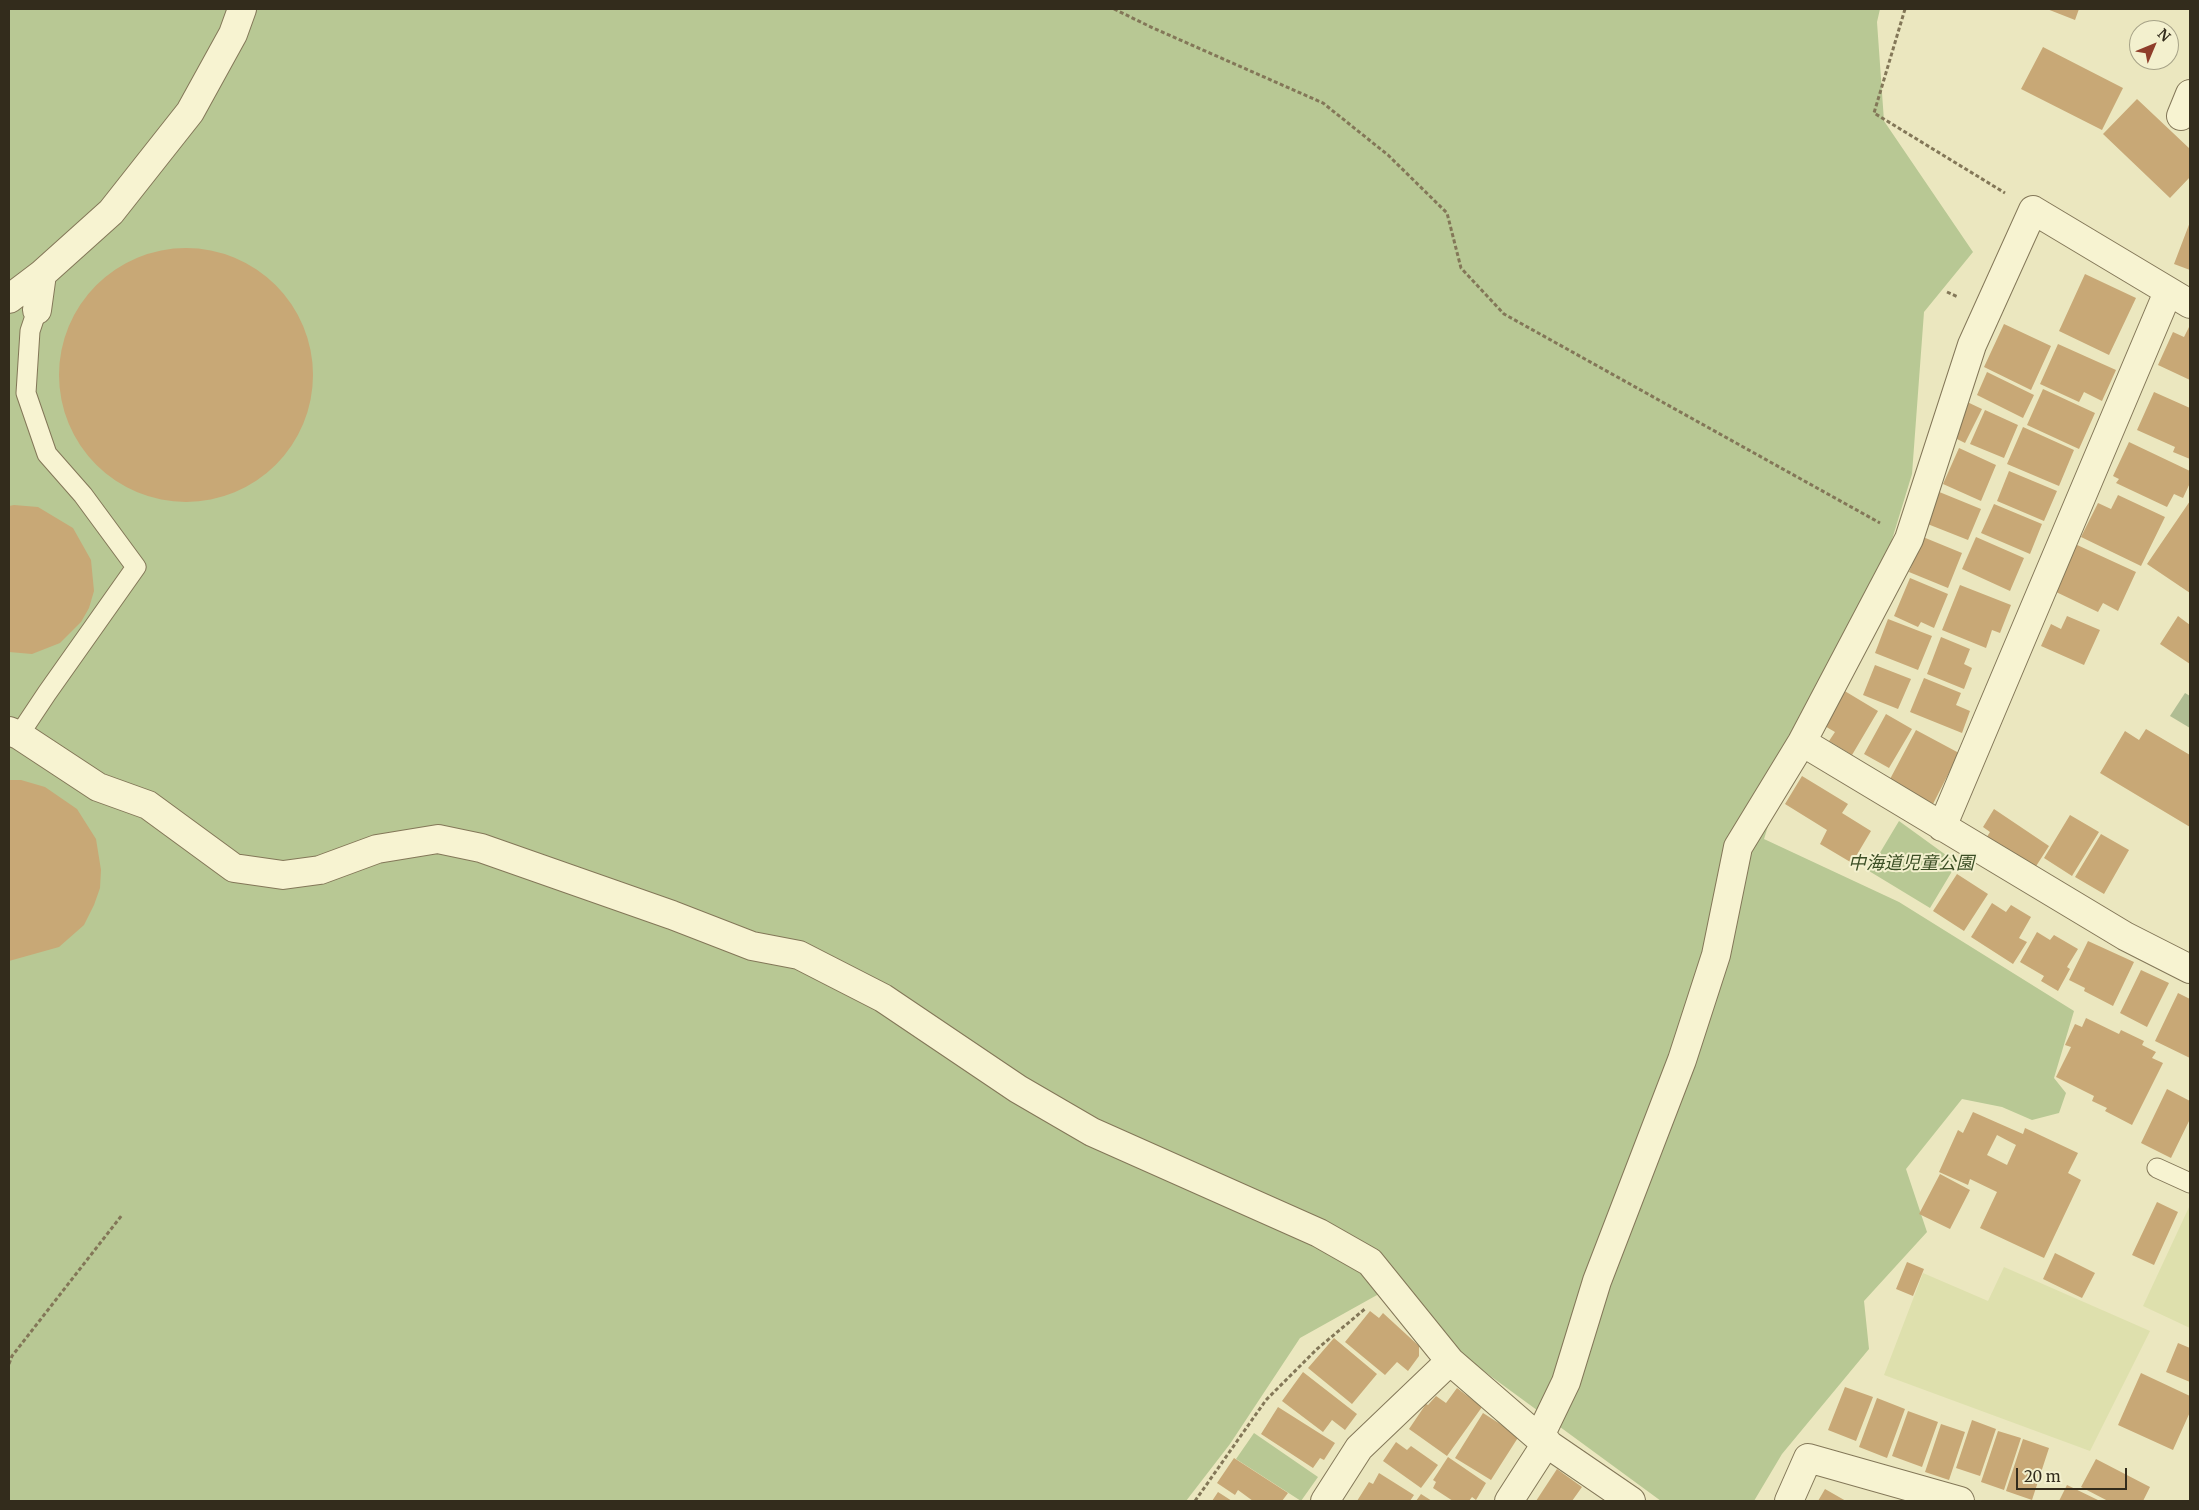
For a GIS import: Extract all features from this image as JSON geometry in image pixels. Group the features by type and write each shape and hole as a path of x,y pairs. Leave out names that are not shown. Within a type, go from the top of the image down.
{"street":[{"path":"9,299 42,274 111,212 190,112 233,34 242,9"},
{"path":"1509,1501 1543,1440 1566,1382 1597,1281 1682,1060 1716,955 1738,847 1802,742 1909,539 1972,345 2034,210 2179,298 1942,827"},
{"path":"37,310 42,274"},
{"path":"14,733 98,788 148,805 234,868 283,875 320,870 377,849 438,840 480,848 672,915 752,946 799,956 883,998 1018,1089 1092,1132 1319,1233 1370,1262 1389,1288 1450,1361 1543,1440 1632,1501"},
{"path":"1802,742 2125,936 2190,968"},
{"path":"1326,1501 1359,1448 1450,1361"},
{"path":"1789,1501 1808,1458 1960,1501"}],"lane":[{"path":"14,733 47,692 136,567 83,496 47,454 26,393 30,331 37,310"},
{"path":"2157,1168 2190,1183"}],"path":[{"path":"1114,9 1323,104 1388,155 1447,213 1461,268 1504,314 1909,539"},
{"path":"1905,9 1874,113 2034,210"},
{"path":"9,1364 12,1356 122,1215"},
{"path":"1196,1501 1266,1400 1317,1349 1389,1288"}],"green space":[{"path":"9,9 1880,9 1877,22 1884,121 1973,252 1924,312 1912,474 1891,543 1805,706 1764,839 1899,902 2074,1011 2054,1078 2066,1093 2059,1113 2032,1120 2002,1107 1962,1099 1906,1169 1927,1232 1864,1301 1869,1349 1782,1454 1754,1501 1661,1501 1455,1350 1386,1290 1300,1338 1230,1444 1186,1501 9,1501"},
{"path":"2185,693 2190,696 2190,728 2170,716"},
{"name":"中海道児童公園","path":"1899,821 1957,863 1930,908 1869,871"},
{"path":"2190,1205 2190,1328 2143,1306"},
{"path":"2004,1267 2150,1331 2090,1451 1884,1375 1923,1273 1988,1301"},
{"path":"1254,1433 1318,1477 1301,1501 1236,1459"}],"building":[{"path":"2047,9 2079,9 2075,20"},
{"path":"2043,47 2123,88 2102,130 2021,89"},
{"path":"2137,99 2190,149 2190,177 2170,198 2103,134"},
{"path":"2190,222 2190,270 2174,264"},
{"path":"174,248 198,248 235,257 267,276 285,294 304,326 311,350 313,375 311,400 304,424 285,456 267,474 235,493 223,497 198,502 174,502 137,493 105,474 87,456 68,424 64,412 59,387 59,363 68,326 87,294 105,276 137,257 149,253"},
{"path":"2085,274 2136,298 2109,355 2059,331"},
{"path":"2004,324 2051,346 2031,390 1984,367"},
{"path":"2189,327 2190,380 2158,365 2173,332 2184,337"},
{"path":"2058,344 2116,370 2102,401 2084,392 2079,402 2040,384"},
{"path":"1987,372 2034,395 2023,418 1977,395"},
{"path":"2043,389 2095,413 2079,449 2027,425"},
{"path":"2154,392 2190,408 2190,459 2173,452 2175,447 2137,430"},
{"path":"1963,400 1982,409 1965,443 1947,434"},
{"path":"1985,410 2018,425 2004,458 1970,444"},
{"path":"2023,427 2074,450 2059,486 2007,464"},
{"path":"2129,442 2190,471 2190,483 2183,498 2174,494 2167,507 2116,483 2119,479 2113,476"},
{"path":"1959,448 1996,465 1981,501 1943,484"},
{"path":"2009,471 2057,491 2044,521 1997,501"},
{"path":"1932,489 1981,509 1968,540 1920,521"},
{"path":"2118,495 2165,517 2141,566 2081,537 2098,503 2111,509"},
{"path":"2190,501 2190,593 2147,564"},
{"path":"1994,504 2042,524 2030,554 1981,533"},
{"path":"9,506 38,507 73,528 91,560 94,591 89,608 81,622 60,643 32,654 9,652"},
{"path":"1923,537 1962,553 1948,588 1909,572"},
{"path":"1976,537 2024,558 2010,591 1962,569"},
{"path":"2075,544 2136,572 2118,611 2103,603 2098,612 2054,591"},
{"path":"1910,578 1948,594 1934,628 1921,622 1918,627 1894,616"},
{"path":"1960,585 2011,605 2000,633 1992,630 1986,648 1942,630"},
{"path":"2067,616 2100,630 2084,665 2041,646 2051,624 2061,629"},
{"path":"2178,616 2190,625 2190,664 2160,644"},
{"path":"1888,619 1932,636 1918,670 1875,653"},
{"path":"1941,637 1970,649 1964,664 1972,668 1964,689 1927,674"},
{"path":"1875,665 1911,679 1898,709 1863,695"},
{"path":"1924,678 1961,693 1956,705 1970,711 1962,733 1910,712"},
{"path":"1843,690 1878,711 1852,755 1829,741 1835,732 1823,725"},
{"path":"1886,714 1912,729 1889,768 1864,754"},
{"path":"2146,729 2190,755 2190,827 2100,773 2125,731 2139,740"},
{"path":"1916,730 1959,753 1933,804 1889,781"},
{"path":"1802,776 1848,804 1842,813 1871,831 1852,863 1820,844 1827,830 1785,804"},
{"path":"9,780 21,780 45,787 77,809 96,839 101,870 100,888 84,925 59,947 9,961"},
{"path":"1994,809 2049,846 2031,874 1983,843 1990,832 1983,827"},
{"path":"2070,815 2099,832 2072,876 2044,858"},
{"path":"2101,834 2129,850 2104,894 2075,877"},
{"path":"1957,874 1988,894 1964,931 1933,911"},
{"path":"1992,903 2006,912 2011,905 2031,917 2019,938 2027,942 2013,964 1971,937"},
{"path":"2037,932 2050,940 2054,935 2078,949 2067,967 2070,969 2058,991 2041,981 2044,976 2020,962"},
{"path":"2088,941 2134,962 2113,1006 2084,991 2085,988 2069,980"},
{"path":"2141,970 2169,983 2147,1027 2120,1013"},
{"path":"2178,993 2190,999 2190,1058 2155,1041"},
{"path":"2086,1018 2119,1034 2121,1030 2144,1041 2142,1045 2156,1052 2152,1058 2163,1063 2132,1125 2105,1111 2107,1108 2092,1101 2094,1096 2056,1077 2071,1047 2065,1045 2075,1024 2082,1027"},
{"path":"2167,1089 2190,1101 2190,1119 2171,1158 2141,1143"},
{"path":"1973,1112 2023,1134 2025,1128 2078,1153 2068,1173 2081,1180 2044,1258 1980,1228 1997,1192 1970,1179 1968,1185 1939,1172 1958,1130 1963,1133","holes":["1997,1135 2016,1145 2007,1165 1987,1155"]},
{"path":"1940,1174 1970,1190 1950,1229 1919,1214"},
{"path":"2157,1202 2178,1212 2154,1265 2132,1255"},
{"path":"2055,1253 2095,1273 2082,1298 2043,1279"},
{"path":"1907,1262 1924,1269 1913,1296 1896,1289"},
{"path":"1370,1311 1379,1318 1383,1313 1419,1346 1419,1356 1408,1371 1397,1362 1385,1375 1345,1342"},
{"path":"1334,1338 1377,1374 1352,1404 1308,1368"},
{"path":"2178,1343 2190,1348 2190,1382 2166,1372"},
{"path":"1303,1372 1357,1414 1345,1430 1332,1420 1323,1432 1282,1401"},
{"path":"2141,1373 2190,1396 2190,1412 2173,1450 2118,1425"},
{"path":"1845,1387 1873,1397 1856,1441 1828,1430"},
{"path":"1457,1388 1482,1407 1447,1456 1409,1429 1426,1404 1428,1405 1436,1396 1446,1403"},
{"path":"1877,1398 1905,1409 1887,1458 1859,1447"},
{"path":"1278,1407 1335,1443 1324,1460 1320,1458 1313,1468 1261,1434"},
{"path":"1908,1411 1938,1422 1922,1467 1892,1456"},
{"path":"1483,1413 1519,1436 1491,1480 1455,1458"},
{"path":"1972,1420 1996,1429 1980,1476 1956,1468"},
{"path":"1941,1424 1965,1432 1949,1480 1925,1472"},
{"path":"1998,1431 2021,1438 2004,1490 1981,1482"},
{"path":"2023,1439 2049,1448 2032,1500 2006,1491"},
{"path":"1396,1442 1407,1450 1411,1446 1438,1465 1421,1488 1383,1461"},
{"path":"1448,1457 1486,1483 1476,1500 1472,1497 1469,1501 1453,1501 1433,1488 1436,1482 1433,1480"},
{"path":"1234,1458 1288,1493 1282,1501 1253,1501 1238,1490 1235,1495 1217,1483"},
{"path":"2096,1459 2150,1487 2143,1501 2108,1501 2081,1487"},
{"path":"1557,1469 1582,1487 1572,1501 1536,1501"},
{"path":"1379,1473 1414,1495 1410,1501 1357,1501 1369,1482 1373,1484"},
{"path":"2067,1485 2100,1501 2059,1501"},
{"path":"1825,1489 1846,1501 1818,1501"},
{"path":"1218,1492 1232,1501 1212,1501"},
{"path":"1421,1494 1432,1501 1416,1501"}]}
